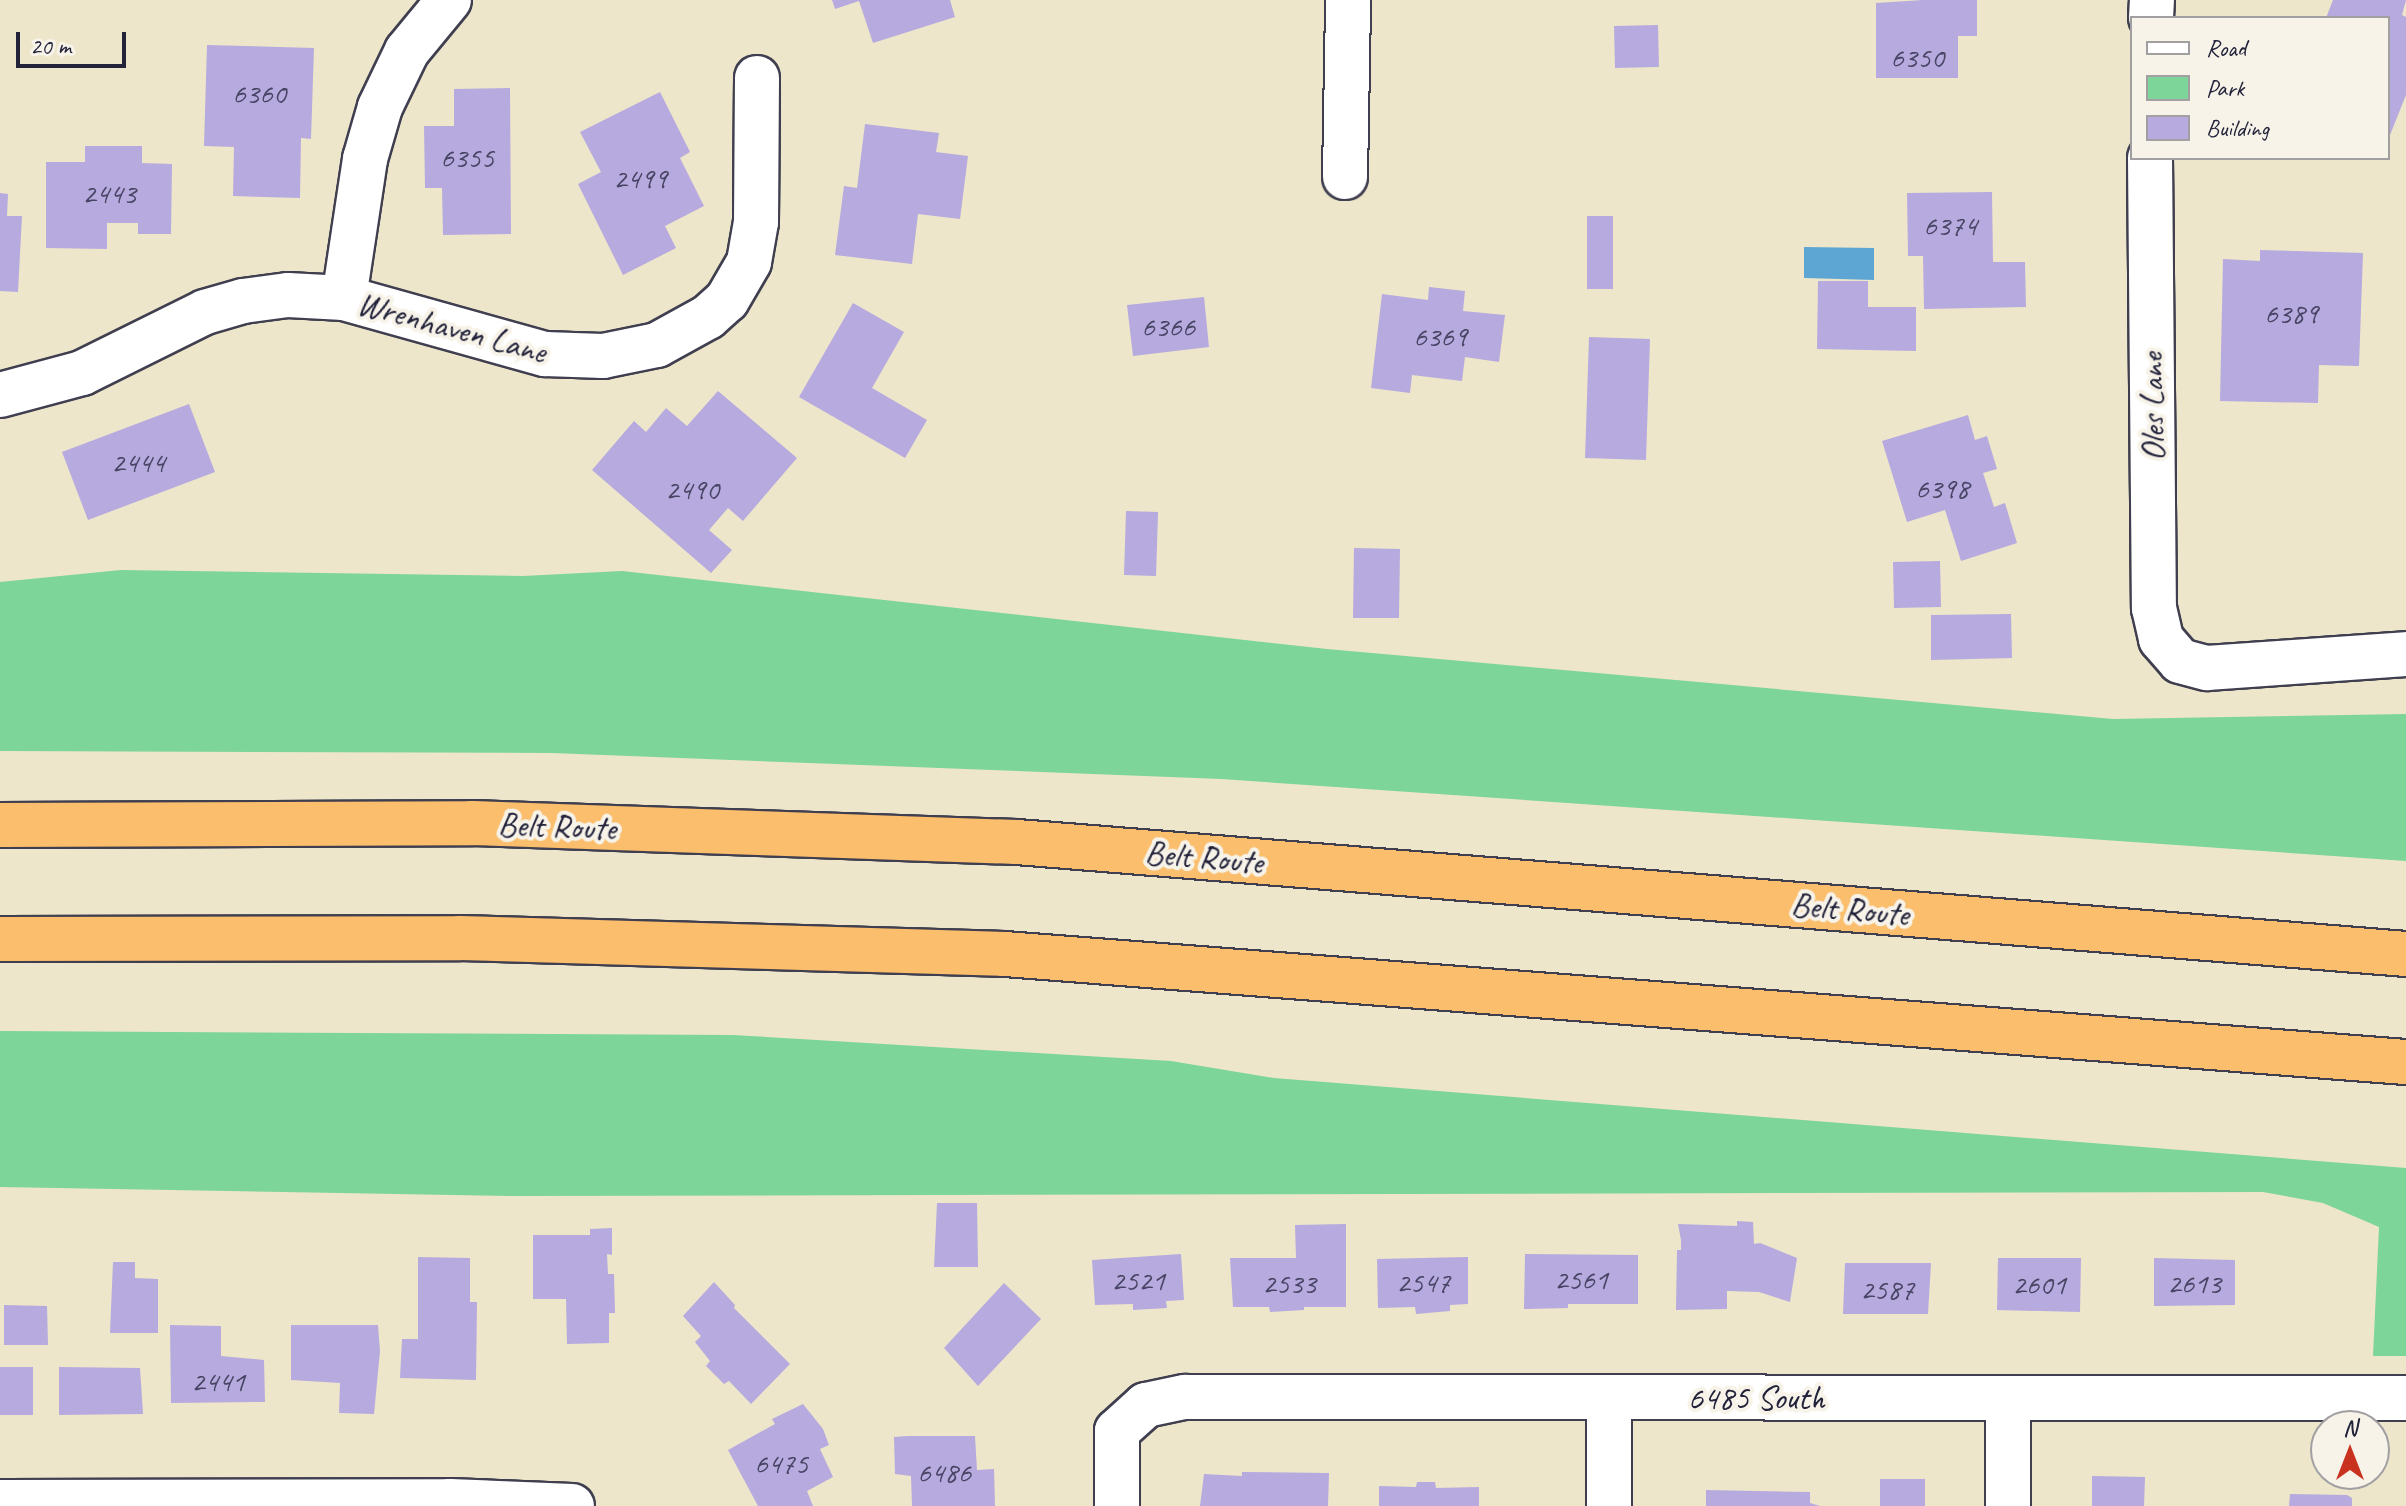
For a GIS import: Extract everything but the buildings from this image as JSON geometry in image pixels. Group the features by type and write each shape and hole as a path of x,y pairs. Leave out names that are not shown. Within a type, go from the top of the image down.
{"highway":[{"name":"Belt Route","path":"0,825 472,823 1017,842 2406,954"},
{"path":"0,939 460,938 1005,954 2406,1062"}],"street":[{"path":"344,298 365,159 380,107 407,51 449,0"},
{"path":"1345,177 1348,0"},
{"name":"Wrenhaven Lane","path":"0,395 82,373 190,319 224,306 288,295 344,298 545,354 603,356 657,345 684,333 727,300 749,262 756,222 757,78"},
{"name":"Oles Lane","path":"2150,160 2154,608 2161,639 2180,661 2207,668 2406,654"},
{"name":"6485 South","path":"1117,1506 1117,1431 1146,1405 1185,1397 2406,1398"},
{"path":"1609,1398 1609,1506"},
{"path":"2008,1398 2008,1506"},
{"path":"13,1503 450,1501 572,1506"}],"green space":[{"path":"121,570 523,576 622,571 1327,649 2113,719 2406,714 2406,861 1221,779 552,753 0,751 0,582"},
{"path":"0,1031 733,1035 1171,1061 1274,1078 2406,1168 2406,1356 2373,1356 2379,1227 2323,1203 2263,1192 513,1196 0,1187"}],"water":[{"path":"1804,247 1874,248 1874,280 1804,278"}]}
